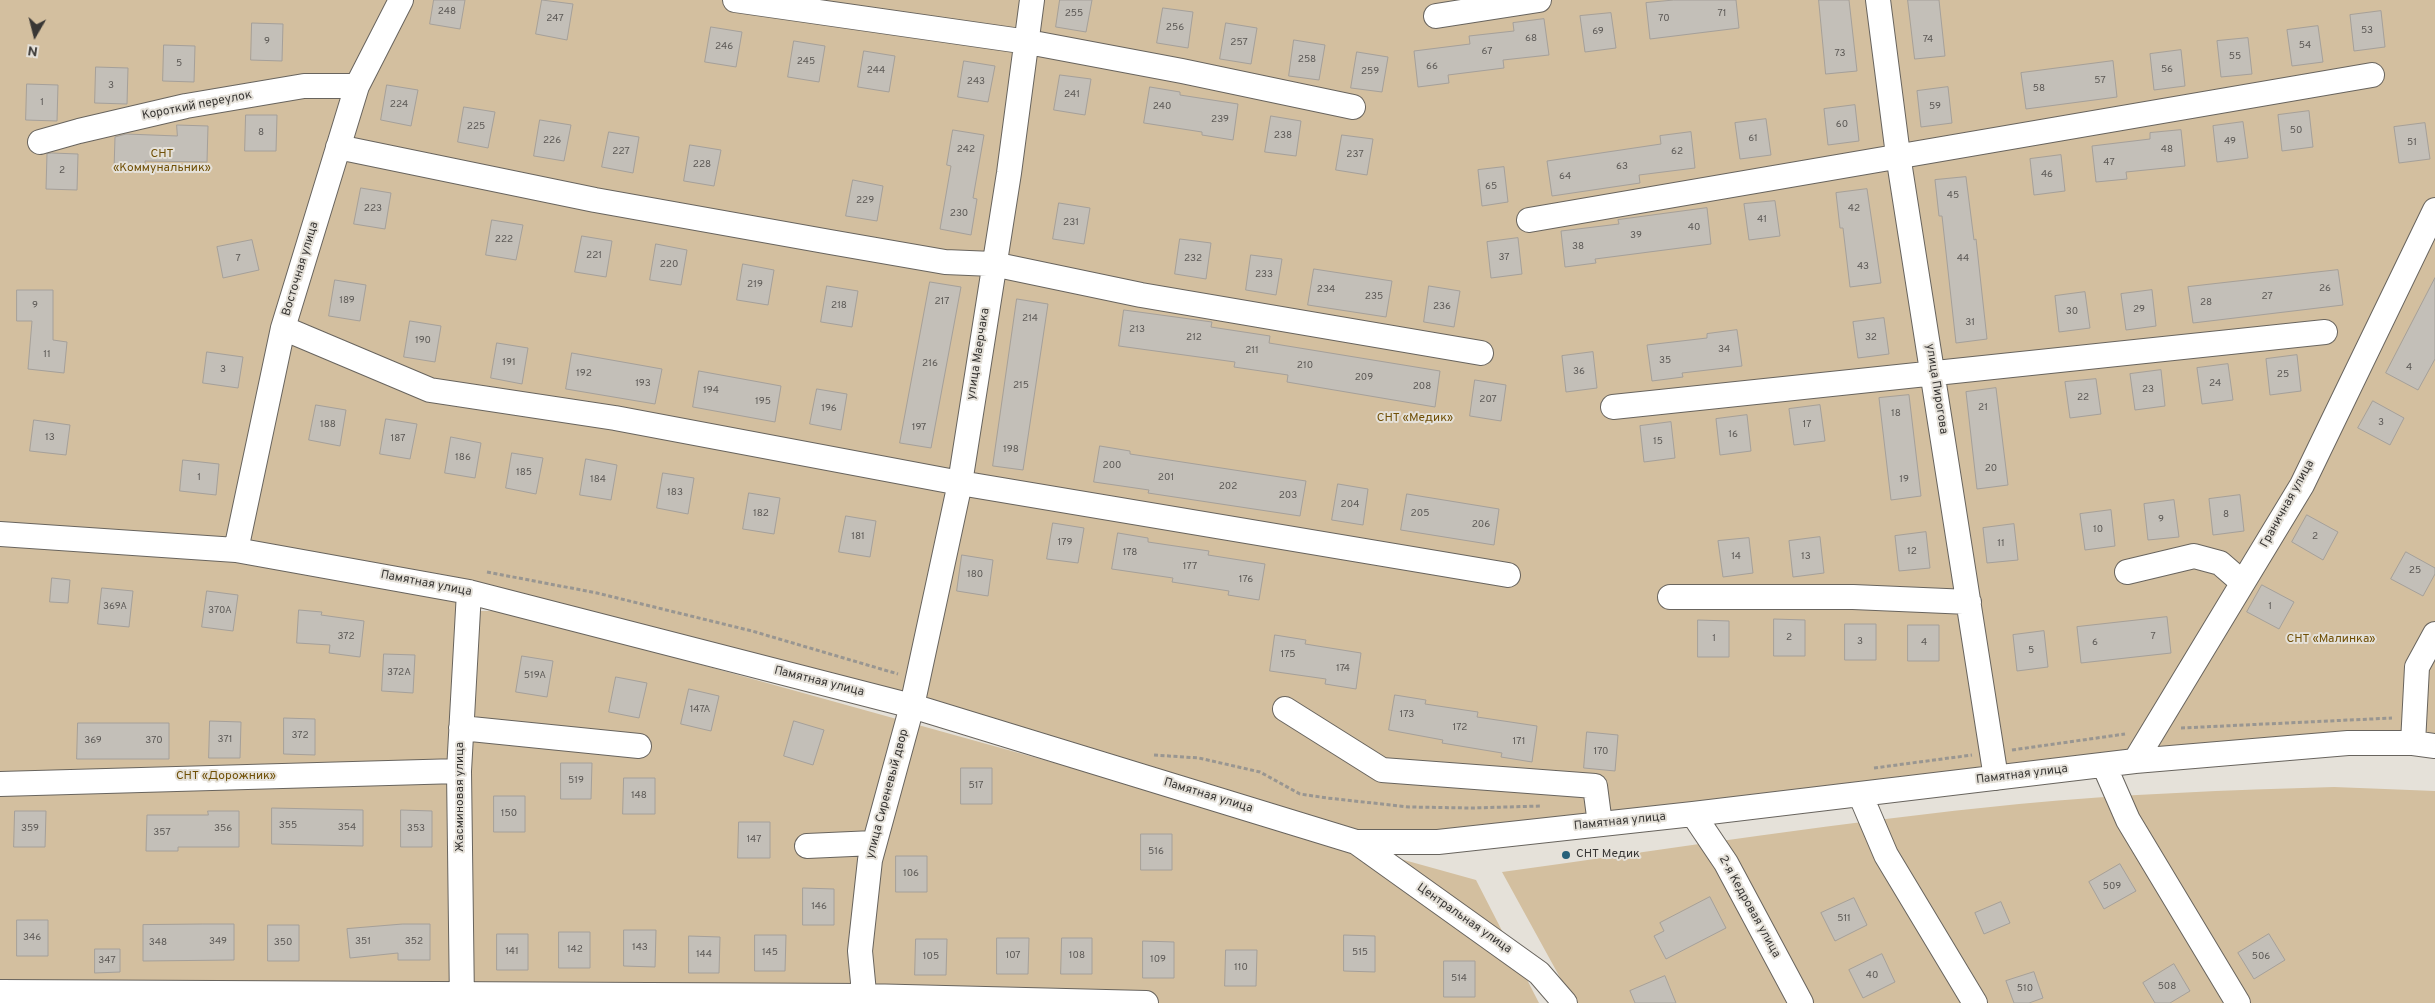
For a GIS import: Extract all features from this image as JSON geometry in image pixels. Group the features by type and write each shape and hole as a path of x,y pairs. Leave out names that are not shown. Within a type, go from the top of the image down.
{"street":[{"name":"Восточная улица","path":"236,550 282,328 357,86 401,0"},
{"path":"735,0 1028,42 1182,71 1353,107"},
{"name":"улица Маерчака","path":"912,706 960,483 1028,42 1032,0"},
{"path":"1436,16 1539,0"},
{"name":"улица Пирогова","path":"1878,0 1898,155 1934,373 1996,778"},
{"path":"1529,220 1898,155 2372,75"},
{"name":"Короткий переулок","path":"40,142 186,106 304,86 357,86"},
{"path":"338,147 595,200 945,262 993,264 1141,295 1481,353"},
{"name":"Граничная улица","path":"2135,762 2302,485 2435,210"},
{"path":"282,328 430,390 615,418 960,483 1508,574"},
{"path":"1613,407 2325,332"},
{"name":"Памятная улица","path":"0,534 236,550 469,592 912,706 1356,842 1438,842 2135,762 2348,743 2424,745"},
{"path":"2128,572 2194,556 2220,563 2243,583"},
{"name":"Жасминовая улица","path":"462,998 459,771 469,592"},
{"path":"1670,597 1853,597 1969,602"},
{"path":"2424,745 2426,668 2435,634"},
{"name":"улица Сиреневый двор","path":"865,999 860,951 870,860 912,706"},
{"path":"1285,709 1382,770 1595,786 1600,824"},
{"path":"462,728 639,746"},
{"path":"2104,765 2128,820 2238,1003"},
{"path":"0,784 459,771"},
{"path":"1860,794 1886,855 1975,1003"},
{"name":"2-я Кедровая улица","path":"1693,814 1726,863 1801,1003"},
{"name":"Центральная улица","path":"1356,842 1539,973 1565,1003"},
{"path":"807,846 874,843"},
{"path":"0,992 462,998 865,999 1146,1003"}],"path":[{"path":"482,571 597,593 752,631 906,677"},
{"path":"2179,728 2377,717 2396,718"},
{"path":"2008,750 2126,734"},
{"path":"1866,769 1980,754"},
{"path":"1149,755 1199,758 1260,772 1300,794 1328,798 1409,807 1544,806"}],"green space":[{"name":"СНТ «Медик»","path":"0,0 2435,0 2435,746 1356,842 469,592 468,611 508,611 1476,880 1539,1003 0,1003"},
{"path":"2334,787 2435,791 2435,1003 1574,1003 1502,872 1825,827 2019,804 2177,793"}],"building":[{"path":"434,0 465,0 460,29 430,24"},
{"path":"542,0 573,4 567,40 536,34"},
{"path":"1060,0 1092,0 1086,32 1056,27"},
{"path":"1674,0 1736,0 1739,28 1650,39 1646,3"},
{"path":"1819,0 1849,0 1857,71 1826,74"},
{"path":"1908,0 1939,0 1945,56 1915,59"},
{"path":"1163,8 1193,12 1188,48 1157,43"},
{"path":"2381,11 2385,47 2354,51 2350,15"},
{"path":"1611,13 1616,48 1585,52 1580,16"},
{"path":"1544,19 1549,55 1503,60 1504,68 1448,75 1449,83 1418,87 1414,51 1470,44 1469,36 1514,31 1513,23"},
{"path":"252,23 283,24 282,61 251,60"},
{"path":"1226,23 1257,28 1251,64 1220,59"},
{"path":"2318,26 2323,62 2292,66 2287,30"},
{"path":"711,27 742,32 736,67 705,62"},
{"path":"2248,38 2252,74 2221,77 2217,41"},
{"path":"1294,40 1325,45 1319,80 1289,76"},
{"path":"794,41 825,46 819,82 788,77"},
{"path":"164,45 195,46 194,82 163,81"},
{"path":"2181,50 2185,86 2154,90 2150,54"},
{"path":"864,51 895,56 889,92 858,87"},
{"path":"1357,52 1388,57 1382,92 1351,88"},
{"path":"964,61 995,66 988,102 958,97"},
{"path":"2113,61 2117,97 2026,109 2021,73"},
{"path":"96,67 128,68 127,104 95,103"},
{"path":"1060,75 1091,79 1085,115 1054,110"},
{"path":"27,84 58,85 57,121 26,120"},
{"path":"387,85 418,90 411,126 381,120"},
{"path":"1150,87 1180,92 1180,95 1238,104 1233,140 1202,135 1202,132 1144,123"},
{"path":"1948,87 1952,123 1921,127 1917,91"},
{"path":"1855,105 1859,141 1828,145 1824,109"},
{"path":"464,107 495,112 488,148 458,142"},
{"path":"2309,111 2313,147 2282,151 2278,115"},
{"path":"246,115 277,115 276,151 245,151"},
{"path":"1271,116 1301,121 1296,156 1265,152"},
{"path":"1766,119 1771,155 1740,159 1735,123"},
{"path":"540,120 571,125 564,161 534,156"},
{"path":"2243,122 2248,158 2217,162 2213,126"},
{"path":"2425,123 2430,159 2399,163 2394,127"},
{"path":"177,125 208,126 207,162 145,161 145,171 114,170 115,137 126,134 177,136"},
{"path":"953,130 984,135 973,198 977,199 971,235 940,229 951,166 947,165"},
{"path":"2181,130 2185,166 2126,172 2127,179 2096,182 2092,146 2150,139 2150,133"},
{"path":"609,132 639,137 633,173 602,167"},
{"path":"1691,132 1695,168 1639,175 1640,183 1552,196 1547,161 1661,144 1660,136"},
{"path":"1342,135 1373,139 1367,175 1336,170"},
{"path":"690,145 721,150 714,186 684,181"},
{"path":"47,154 78,154 77,190 46,189"},
{"path":"2061,155 2065,191 2034,195 2030,159"},
{"path":"1504,167 1508,202 1482,206 1478,170"},
{"path":"1966,177 1974,240 1976,239 1987,339 1956,343 1942,216 1939,216 1935,180"},
{"path":"853,180 883,186 877,221 846,216"},
{"path":"361,188 391,193 385,229 354,224"},
{"path":"1867,189 1881,283 1850,287 1843,228 1840,228 1836,193"},
{"path":"1775,201 1780,236 1749,240 1744,204"},
{"path":"1059,203 1090,208 1084,244 1053,239"},
{"path":"1707,208 1711,244 1595,259 1596,263 1565,267 1561,231 1619,224 1618,220"},
{"path":"492,220 523,225 516,260 486,255"},
{"path":"582,236 612,241 606,277 575,272"},
{"path":"1518,238 1522,274 1491,278 1487,242"},
{"path":"1180,239 1211,243 1206,279 1175,274"},
{"path":"252,240 259,270 223,278 217,247"},
{"path":"656,244 687,250 681,285 650,280"},
{"path":"1251,255 1282,259 1276,295 1246,290"},
{"path":"743,264 774,270 768,305 737,300"},
{"path":"1314,269 1392,281 1386,317 1308,305"},
{"path":"2338,270 2343,305 2193,323 2188,287"},
{"path":"2435,278 2435,359 2418,390 2386,373"},
{"path":"335,280 366,285 360,321 329,316"},
{"path":"930,282 961,287 931,448 900,443"},
{"path":"827,286 858,291 852,327 821,322"},
{"path":"1429,286 1460,291 1454,327 1424,322"},
{"path":"17,290 53,290 53,340 67,342 64,373 28,369 32,321 17,321"},
{"path":"2152,290 2156,326 2126,330 2121,294"},
{"path":"2085,292 2090,328 2059,332 2055,296"},
{"path":"1017,299 1048,304 1023,470 993,466"},
{"path":"1124,310 1212,322 1211,327 1270,336 1269,343 1440,371 1435,407 1287,382 1288,375 1234,367 1235,362 1119,346"},
{"path":"1884,318 1889,354 1858,358 1853,322"},
{"path":"410,321 441,326 435,362 404,357"},
{"path":"1737,330 1742,366 1682,373 1683,377 1652,381 1647,345 1707,338 1707,334"},
{"path":"497,343 528,348 522,384 491,378"},
{"path":"207,352 243,357 238,388 203,383"},
{"path":"1593,352 1597,388 1566,392 1562,356"},
{"path":"572,353 662,369 655,404 566,389"},
{"path":"2297,355 2301,391 2270,395 2266,359"},
{"path":"2228,364 2233,400 2202,404 2197,368"},
{"path":"2161,370 2165,406 2135,410 2130,374"},
{"path":"699,371 781,386 775,422 693,407"},
{"path":"2096,379 2101,414 2070,418 2065,382"},
{"path":"1475,380 1506,385 1501,421 1470,416"},
{"path":"1996,388 2008,485 1977,489 1966,392"},
{"path":"817,389 847,394 841,430 810,424"},
{"path":"1909,395 1921,496 1891,500 1879,398"},
{"path":"2373,401 2404,418 2390,445 2358,428"},
{"path":"316,405 346,410 340,446 309,440"},
{"path":"1820,405 1825,441 1794,445 1789,409"},
{"path":"1747,415 1751,451 1720,455 1716,419"},
{"path":"386,419 417,424 410,459 380,454"},
{"path":"34,420 70,425 66,455 30,451"},
{"path":"1671,422 1675,458 1644,462 1640,426"},
{"path":"451,437 481,443 475,478 445,473"},
{"path":"1100,446 1130,451 1130,454 1306,481 1300,516 1148,493 1149,490 1094,482"},
{"path":"512,453 543,458 536,494 506,488"},
{"path":"586,459 617,465 611,500 580,495"},
{"path":"183,460 219,464 216,495 180,491"},
{"path":"663,473 694,478 688,514 657,508"},
{"path":"1338,484 1368,489 1363,525 1332,520"},
{"path":"749,493 780,498 774,534 743,529"},
{"path":"1407,494 1499,509 1494,545 1401,530"},
{"path":"2240,495 2244,531 2213,535 2209,499"},
{"path":"2174,500 2179,537 2148,540 2144,504"},
{"path":"2111,510 2115,546 2085,550 2080,514"},
{"path":"2307,515 2338,532 2323,560 2292,542"},
{"path":"846,516 876,521 870,557 839,552"},
{"path":"1053,523 1084,528 1078,563 1047,559"},
{"path":"2014,524 2018,560 1987,563 1983,528"},
{"path":"1926,532 1930,568 1899,571 1895,536"},
{"path":"1118,533 1148,538 1148,542 1209,551 1208,555 1265,564 1259,600 1228,595 1229,591 1172,582 1173,578 1112,569"},
{"path":"1820,537 1824,573 1793,577 1789,541"},
{"path":"1749,538 1753,573 1723,577 1718,541"},
{"path":"2406,552 2435,568 2435,574 2423,596 2391,579"},
{"path":"962,555 993,560 988,596 957,591"},
{"path":"52,578 70,580 68,603 50,602"},
{"path":"2262,585 2294,602 2279,629 2247,612"},
{"path":"102,588 133,591 129,627 98,624"},
{"path":"207,591 238,595 233,631 202,627"},
{"path":"299,610 322,612 321,615 364,621 360,657 329,653 330,645 297,643"},
{"path":"2167,617 2171,653 2081,663 2077,627"},
{"path":"1774,619 1805,620 1805,656 1774,656"},
{"path":"1698,620 1729,621 1729,657 1698,657"},
{"path":"1845,624 1876,624 1876,660 1845,660"},
{"path":"1908,625 1939,625 1939,661 1908,661"},
{"path":"2044,631 2048,667 2017,671 2013,635"},
{"path":"1275,635 1306,640 1305,644 1361,653 1356,689 1325,684 1326,679 1270,671"},
{"path":"384,654 415,655 413,693 382,691"},
{"path":"522,656 553,661 547,697 516,692"},
{"path":"616,677 647,683 639,718 609,712"},
{"path":"689,689 719,696 711,731 681,724"},
{"path":"1395,695 1426,700 1425,704 1478,712 1477,717 1537,726 1532,762 1501,757 1502,753 1442,743 1443,740 1389,730"},
{"path":"284,718 315,719 315,755 284,754"},
{"path":"210,721 241,722 240,758 209,758"},
{"path":"794,721 824,730 813,765 784,756"},
{"path":"78,723 169,723 169,759 77,759"},
{"path":"1587,732 1618,735 1615,771 1584,768"},
{"path":"561,763 592,763 591,799 561,799"},
{"path":"961,768 992,768 992,804 961,804"},
{"path":"624,778 655,778 655,814 623,814"},
{"path":"494,796 525,796 525,832 494,832"},
{"path":"272,808 363,810 363,846 272,844"},
{"path":"401,810 432,811 432,847 401,847"},
{"path":"15,811 46,811 45,847 14,847"},
{"path":"208,811 239,811 239,847 178,847 178,851 146,851 147,815 208,815"},
{"path":"739,822 770,822 770,858 738,858"},
{"path":"1141,834 1172,834 1172,870 1141,870"},
{"path":"896,856 927,856 927,892 896,892"},
{"path":"2120,864 2136,891 2104,909 2089,882"},
{"path":"803,888 834,889 834,925 803,925"},
{"path":"1710,897 1726,928 1666,959 1654,936 1664,931 1660,923"},
{"path":"1854,898 1867,925 1835,941 1821,913"},
{"path":"2001,902 2010,923 1984,934 1975,913"},
{"path":"17,920 48,920 48,956 17,956"},
{"path":"234,924 234,960 143,961 143,925"},
{"path":"403,924 430,924 430,960 398,960 398,953 350,958 347,929"},
{"path":"268,925 299,925 299,961 268,961"},
{"path":"624,930 656,930 655,967 624,966"},
{"path":"559,932 590,932 590,968 559,968"},
{"path":"497,934 528,934 528,970 497,970"},
{"path":"2269,934 2285,960 2254,979 2238,953"},
{"path":"755,935 786,935 785,971 755,971"},
{"path":"1344,935 1375,936 1375,972 1344,971"},
{"path":"689,936 720,937 719,973 689,973"},
{"path":"997,938 1029,938 1028,974 997,974"},
{"path":"1062,938 1092,938 1092,974 1061,974"},
{"path":"916,939 947,939 946,975 915,975"},
{"path":"1143,941 1174,942 1174,978 1143,978"},
{"path":"95,949 120,949 120,972 95,973"},
{"path":"1226,950 1257,950 1256,986 1225,986"},
{"path":"1882,954 1895,982 1863,998 1849,970"},
{"path":"1444,961 1475,961 1475,997 1444,997"},
{"path":"2174,964 2190,991 2170,1003 2155,1003 2143,983"},
{"path":"2034,972 2043,998 2029,1003 2014,1003 2006,981"},
{"path":"1665,976 1676,1003 1635,1003 1630,991"}],"place":[{"name":"СНТ Медик","path":"1566,855"}],"park label":[{"name":"СНТ «Коммунальник»","path":"162,162"},
{"name":"СНТ «Малинка»","path":"2331,640"},
{"name":"СНТ «Дорожник»","path":"226,777"}]}
